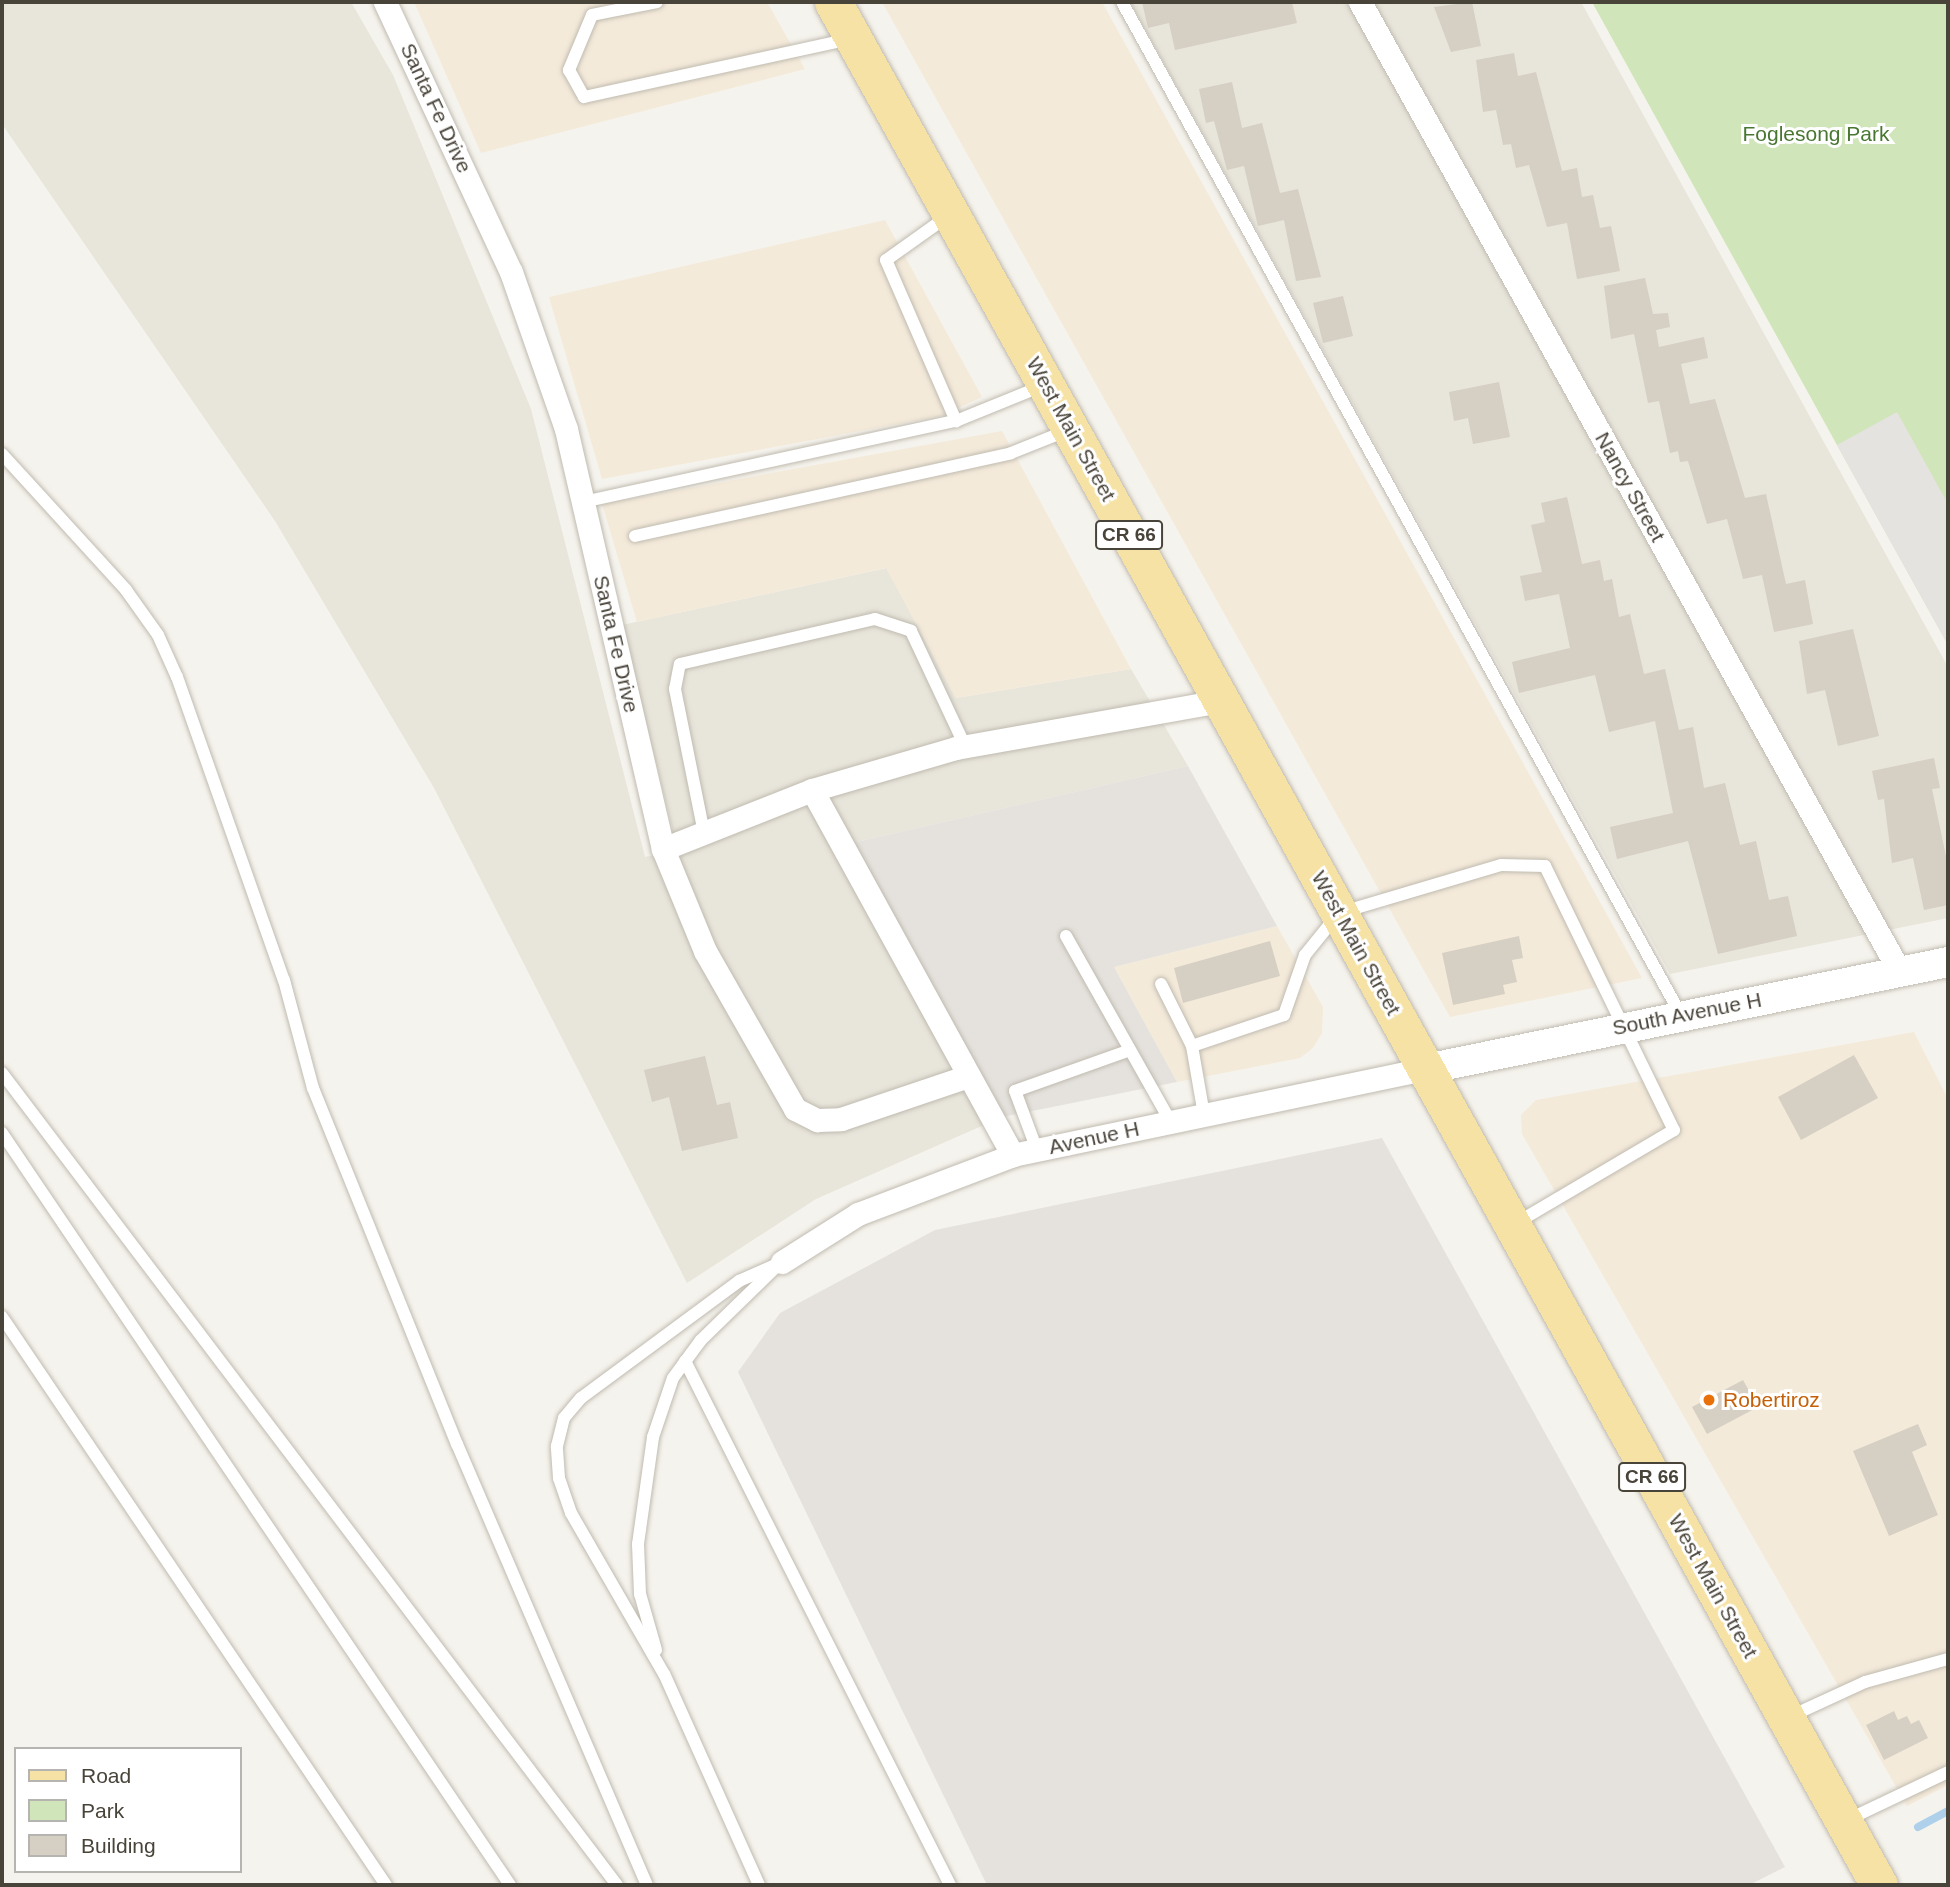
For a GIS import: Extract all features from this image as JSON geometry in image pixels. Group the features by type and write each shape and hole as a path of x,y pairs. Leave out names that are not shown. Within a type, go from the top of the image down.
{"main road":[{"name":"West Main Street","path":"834,2 1879,1885"}],"street":[{"name":"Santa Fe Drive","path":"385,2 511,272 566,429 663,849 705,951 794,1109 817,1120 841,1119 968,1076"},
{"name":"Nancy Street","path":"1360,2 1900,972"},
{"path":"663,849 811,790 965,747 1222,701"},
{"path":"811,790 1013,1155"},
{"name":"South Avenue H","path":"1426,1069 1948,962"},
{"name":"Avenue H","path":"782,1262 858,1214 1013,1155 1426,1069"}],"lane":[{"path":"657,2 592,15 569,70 584,97 854,39"},
{"path":"1122,2 1681,1015"},
{"path":"951,214 886,260 956,421"},
{"path":"583,502 956,421 1045,384"},
{"path":"635,536 1011,453 1070,429"},
{"path":"2,454 126,590 158,635 177,677 284,980 313,1088 457,1444 647,1885"},
{"path":"705,833 675,690 680,664 875,619 911,631 965,747"},
{"path":"1192,1046 1284,1015 1305,955 1339,913 1502,865 1545,866 1621,1027 1674,1130 1512,1225"},
{"path":"1066,936 1171,1122"},
{"path":"1161,984 1192,1046 1204,1115"},
{"path":"1037,1150 1015,1091 1130,1050"},
{"path":"2,1073 617,1885"},
{"path":"2,1133 510,1885"},
{"path":"664,1674 640,1594 638,1544 653,1437 673,1378 685,1361 782,1262"},
{"path":"759,1885 664,1674 571,1513 559,1478 557,1446 564,1418 581,1398 739,1281 782,1262"},
{"path":"2,1317 387,1885"},
{"path":"685,1361 950,1885"},
{"path":"1786,1719 1865,1682 1948,1658"},
{"path":"1843,1821 1948,1772"}],"shaded area":[{"path":"2,2 351,2 393,75 531,409 645,857 678,851 622,625 887,568 956,698 1131,669 1188,766 852,843 1002,1117 816,1199 687,1283 434,788 275,521 2,124"},
{"path":"414,2 767,2 805,69 481,153"},
{"path":"882,2 1102,2 1642,978 1450,1017"},
{"path":"1130,2 1581,2 1948,667 1948,918 1670,974"},
{"path":"885,220 982,397 941,416 602,479 549,297"},
{"path":"1897,412 1948,504 1948,645 1837,445"},
{"path":"1002,431 1131,669 956,698 886,568 637,622 602,504"},
{"path":"1188,766 1277,926 1114,967 1177,1082 1002,1117 852,843"},
{"path":"1277,926 1323,1007 1322,1033 1313,1048 1300,1058 1177,1082 1114,967"},
{"path":"1914,1032 1948,1099 1948,1785 1907,1806 1522,1134 1521,1115 1536,1100"},
{"path":"1382,1138 1785,1867 1749,1885 987,1885 738,1372 780,1313 935,1230"}],"green space":[{"name":"Foglesong Park","path":"1592,2 1948,2 1948,645 1837,445"}],"building":[{"path":"1142,2 1292,2 1297,23 1175,50 1169,23 1148,28"},
{"path":"1472,2 1481,46 1451,52 1434,7"},
{"path":"1514,53 1518,76 1536,72 1562,171 1577,168 1582,197 1593,195 1600,228 1611,226 1620,271 1577,279 1567,223 1547,227 1529,165 1516,168 1511,144 1503,145 1496,110 1483,112 1476,60"},
{"path":"1232,82 1242,128 1262,123 1280,193 1298,189 1321,277 1296,281 1284,220 1258,226 1244,166 1227,170 1214,121 1206,123 1199,89"},
{"path":"1645,278 1653,314 1668,313 1670,327 1656,330 1659,347 1704,337 1708,358 1681,364 1690,404 1715,399 1745,498 1766,494 1786,584 1805,580 1813,624 1774,632 1762,575 1743,579 1727,519 1707,524 1688,461 1680,462 1678,451 1670,453 1659,401 1648,403 1634,334 1611,339 1604,286"},
{"path":"1343,296 1353,336 1323,343 1313,303"},
{"path":"1499,382 1510,437 1473,444 1468,418 1454,421 1449,392"},
{"path":"1567,497 1582,564 1600,560 1604,581 1612,579 1619,617 1630,614 1644,674 1665,669 1679,730 1693,727 1704,788 1725,783 1740,845 1756,841 1769,900 1788,896 1797,936 1718,954 1688,841 1617,859 1610,827 1673,813 1655,721 1609,732 1595,675 1519,693 1512,662 1570,648 1559,594 1525,601 1520,576 1542,572 1531,525 1545,522 1541,503"},
{"path":"1853,629 1879,736 1838,746 1825,690 1807,694 1799,641"},
{"path":"1934,758 1940,788 1932,789 1948,866 1948,905 1924,910 1913,858 1892,863 1884,799 1878,800 1872,771"},
{"path":"1519,936 1523,958 1512,960 1517,982 1503,985 1505,994 1453,1005 1442,953"},
{"path":"1270,941 1280,976 1183,1003 1174,968"},
{"path":"1854,1055 1878,1098 1801,1140 1778,1097"},
{"path":"705,1056 717,1105 730,1102 738,1138 682,1151 669,1097 652,1102 644,1070"},
{"path":"1743,1380 1758,1407 1707,1434 1692,1407"},
{"path":"1918,1424 1927,1445 1912,1452 1938,1515 1889,1536 1853,1451"},
{"path":"1894,1711 1898,1720 1907,1716 1911,1724 1919,1720 1928,1738 1884,1760 1866,1725"}],"waterway":[{"path":"1918,1827 1948,1811"}],"place":[{"name":"Robertiroz","path":"1709,1400"}]}
